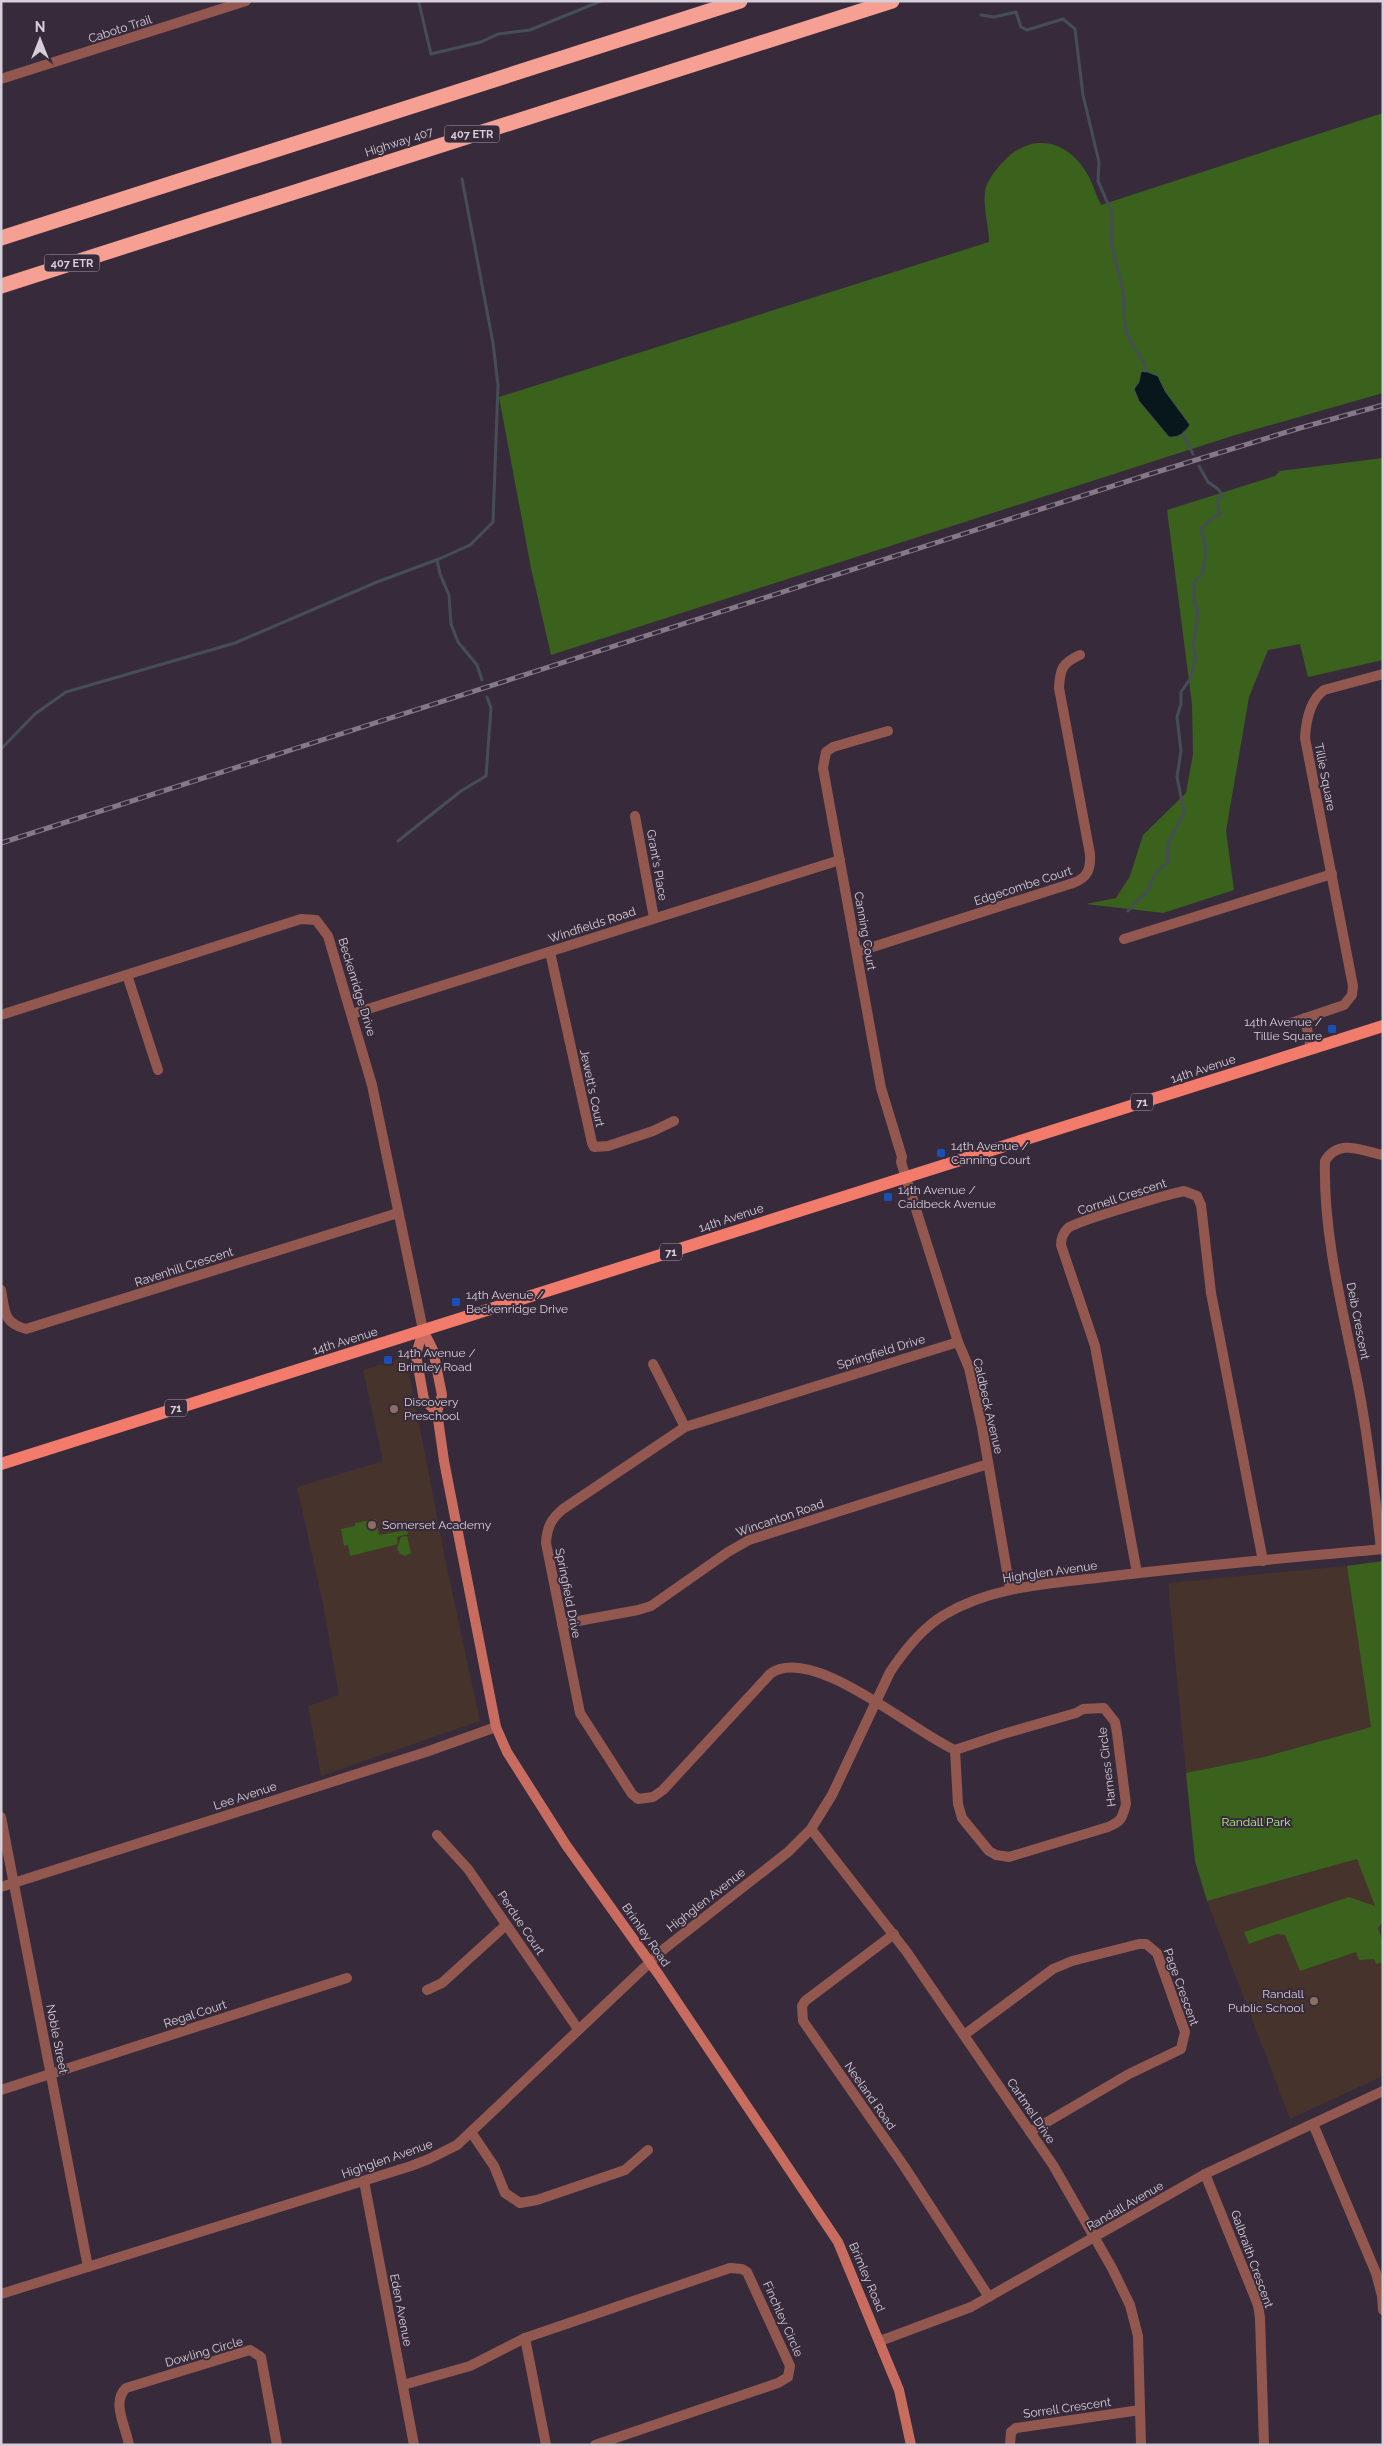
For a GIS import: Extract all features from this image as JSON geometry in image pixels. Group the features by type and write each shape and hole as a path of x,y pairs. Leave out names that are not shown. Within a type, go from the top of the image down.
{"highway":[{"path":"1,238 740,1"},
{"name":"Highway 407","path":"1,286 892,1"}],"main road":[{"name":"14th Avenue","path":"1,1464 1383,1026"},
{"name":"Brimley Road","path":"423,1330 416,1355 424,1400 436,1412"},
{"name":"Brimley Road","path":"423,1330 433,1350 442,1395 436,1412 496,1728 507,1752 566,1845 650,1962 838,2242 902,2397 911,2445"}],"street":[{"name":"Caboto Trail","path":"1,79 212,7 246,1"},
{"name":"Edgecombe Court","path":"857,952 1073,884 1082,880 1088,873 1091,865 1090,854 1059,688 1060,674 1067,661 1080,655"},
{"name":"Tillie Square","path":"1291,1023 1344,1005 1352,994 1351,976 1305,738 1307,723 1313,703 1324,690 1383,674"},
{"name":"Canning Court","path":"888,731 833,747 826,752 823,759 881,1088 906,1177"},
{"name":"Grant's Place","path":"635,816 654,918"},
{"name":"Windfields Road","path":"352,1014 840,860"},
{"path":"1124,939 1332,874"},
{"name":"Beckenridge Drive","path":"1,1015 308,918 322,925 328,936 372,1084 423,1330"},
{"name":"Jewett's Court","path":"550,952 594,1147 608,1146 652,1131 674,1121"},
{"path":"127,975 158,1070"},
{"path":"1305,1018 1311,1049"},
{"name":"Deib Crescent","path":"1382,1549 1371,1453 1327,1226 1325,1161 1335,1149 1348,1147 1383,1155"},
{"name":"Caldbeck Avenue","path":"906,1177 958,1342 969,1368 1010,1589"},
{"name":"Cornell Crescent","path":"1137,1573 1095,1346 1061,1245 1061,1238 1069,1228 1085,1221 1184,1191 1197,1196 1201,1205 1211,1293 1263,1561"},
{"name":"Ravenhill Crescent","path":"1,1290 9,1322 26,1330 398,1213"},
{"name":"Springfield Drive","path":"876,1702 836,1680 810,1669 784,1667 775,1670 663,1790 652,1798 638,1799 632,1794 580,1713 546,1543 546,1530 553,1517 685,1427 958,1342"},
{"path":"653,1364 685,1427"},
{"name":"Wincanton Road","path":"562,1624 651,1606 728,1552 749,1540 988,1464"},
{"name":"Highglen Avenue","path":"1,2294 429,2160 457,2145 650,1962 788,1852 811,1829 832,1795 890,1672 900,1656 927,1628 943,1615 962,1605 1010,1589 1137,1573 1382,1549"},
{"path":"876,1702 940,1744 955,1750"},
{"name":"Harness Circle","path":"1104,1708 1115,1722 1118,1733 1126,1804 1124,1816 1120,1822 1108,1827 1009,1857 996,1855 989,1851 959,1812 955,1750 1003,1734 1076,1714 1083,1709 1104,1708"},
{"name":"Lee Avenue","path":"1,1887 417,1755 496,1728"},
{"name":"Noble Street","path":"1,1816 88,2267"},
{"name":"Cartmel Drive","path":"811,1829 894,1934 1053,2165 1122,2287 1134,2316 1138,2336 1141,2445"},
{"name":"Perdue Court","path":"437,1835 468,1869 578,2029"},
{"path":"427,1990 442,1983 506,1925"},
{"name":"Neeland Road","path":"894,1934 805,2001 802,2006 803,2021 904,2166 988,2297"},
{"name":"Page Crescent","path":"964,2035 1053,1969 1072,1961 1139,1944 1146,1944 1156,1953 1185,2032 1180,2049 1129,2074 1030,2132"},
{"name":"Regal Court","path":"1,2090 348,1978"},
{"name":"Randall Avenue","path":"880,2341 971,2306 1095,2238 1205,2174 1383,2091"},
{"path":"1313,2124 1376,2273 1382,2296 1383,2310"},
{"path":"471,2132 494,2166 505,2193 520,2203 537,2200 625,2170 648,2150"},
{"name":"Galbraith Crescent","path":"1205,2174 1258,2305 1264,2445"},
{"name":"Eden Avenue","path":"364,2180 414,2445"},
{"name":"Finchley Circle","path":"402,2385 470,2366 525,2338 730,2268 742,2269 747,2272 790,2366 788,2377 595,2445"},
{"path":"525,2338 546,2445"},
{"name":"Dowling Circle","path":"129,2445 118,2404 122,2392 126,2388 250,2350 257,2352 261,2357 277,2445"},
{"name":"Sorrell Crescent","path":"1010,2445 1012,2432 1016,2428 1140,2410"}],"shaded area":[{"path":"1145,371 1158,376 1165,391 1190,425 1179,435 1169,437 1139,401 1134,389 1139,382 1141,372"},
{"path":"406,1357 446,1563 480,1721 321,1776 308,1706 339,1695 323,1604 297,1487 383,1461 363,1370"},
{"path":"1347,1566 1371,1727 1264,1757 1186,1773 1168,1583"},
{"name":"Randall Public School","path":"1357,1859 1383,1925 1383,2076 1290,2119 1207,1901"}],"green space":[{"path":"1383,113 1383,393 1232,436 551,655 531,568 499,397 989,242 985,211 985,192 988,183 1005,160 1016,151 1028,145 1051,144 1062,148 1072,155 1089,177 1101,205"},
{"path":"1383,458 1383,660 1308,677 1300,644 1268,650 1249,697 1226,831 1234,890 1163,913 1086,904 1116,898 1130,876 1143,835 1186,793 1193,754 1192,704 1167,510 1275,476 1280,471"},
{"path":"376,1519 379,1535 407,1530 408,1534 397,1537 398,1544 350,1556 348,1545 344,1546 341,1529 355,1526 355,1523"},
{"path":"407,1536 411,1553 405,1556 400,1554 397,1548 401,1537"},
{"name":"Randall Park","path":"1383,1561 1383,1925 1381,1923 1378,1929 1383,1941 1383,1962 1376,1964 1374,1959 1359,1960 1356,1952 1300,1971 1285,1935 1277,1934 1249,1944 1244,1932 1349,1897 1375,1906 1357,1859 1207,1901 1195,1861 1186,1773 1264,1757 1371,1727 1347,1566"}],"waterway":[{"path":"419,3 431,54 481,42 498,34 530,30 601,1"},
{"path":"981,15 994,17 1016,12 1021,27 1027,30 1063,19 1075,29 1083,95 1099,162 1098,181 1112,213 1111,243 1123,290 1125,327 1128,337 1145,365 1145,371"},
{"path":"1,749 35,714 66,692 235,643 377,582 439,559 470,545 493,522 498,385 493,343 462,179"},
{"path":"1183,434 1193,454"},
{"path":"1128,911 1148,890 1155,874 1168,862 1169,842 1184,812 1177,777 1181,751 1177,717 1181,704 1181,692 1190,679 1196,658 1193,647 1198,611 1194,600 1194,583 1203,572 1206,549 1201,529 1212,518 1221,514 1218,510 1218,499 1223,496 1218,489 1208,482 1199,466"},
{"path":"437,560 440,574 449,595 451,624 458,642 477,665 482,680"},
{"path":"398,841 461,791 486,776 491,708 487,697"}],"railway":[{"path":"1,843 1147,475 1300,428 1383,405"}],"place":[{"name":"14th Avenue / Tillie Square","path":"1332,1029"},
{"name":"14th Avenue / Canning Court","path":"941,1153"},
{"name":"14th Avenue / Caldbeck Avenue","path":"888,1197"},
{"name":"14th Avenue / Beckenridge Drive","path":"456,1302"},
{"name":"14th Avenue / Brimley Road","path":"388,1360"},
{"name":"Discovery Preschool","path":"394,1409"},
{"name":"Somerset Academy","path":"372,1525"},
{"name":"Randall Public School","path":"1314,2001"}]}
